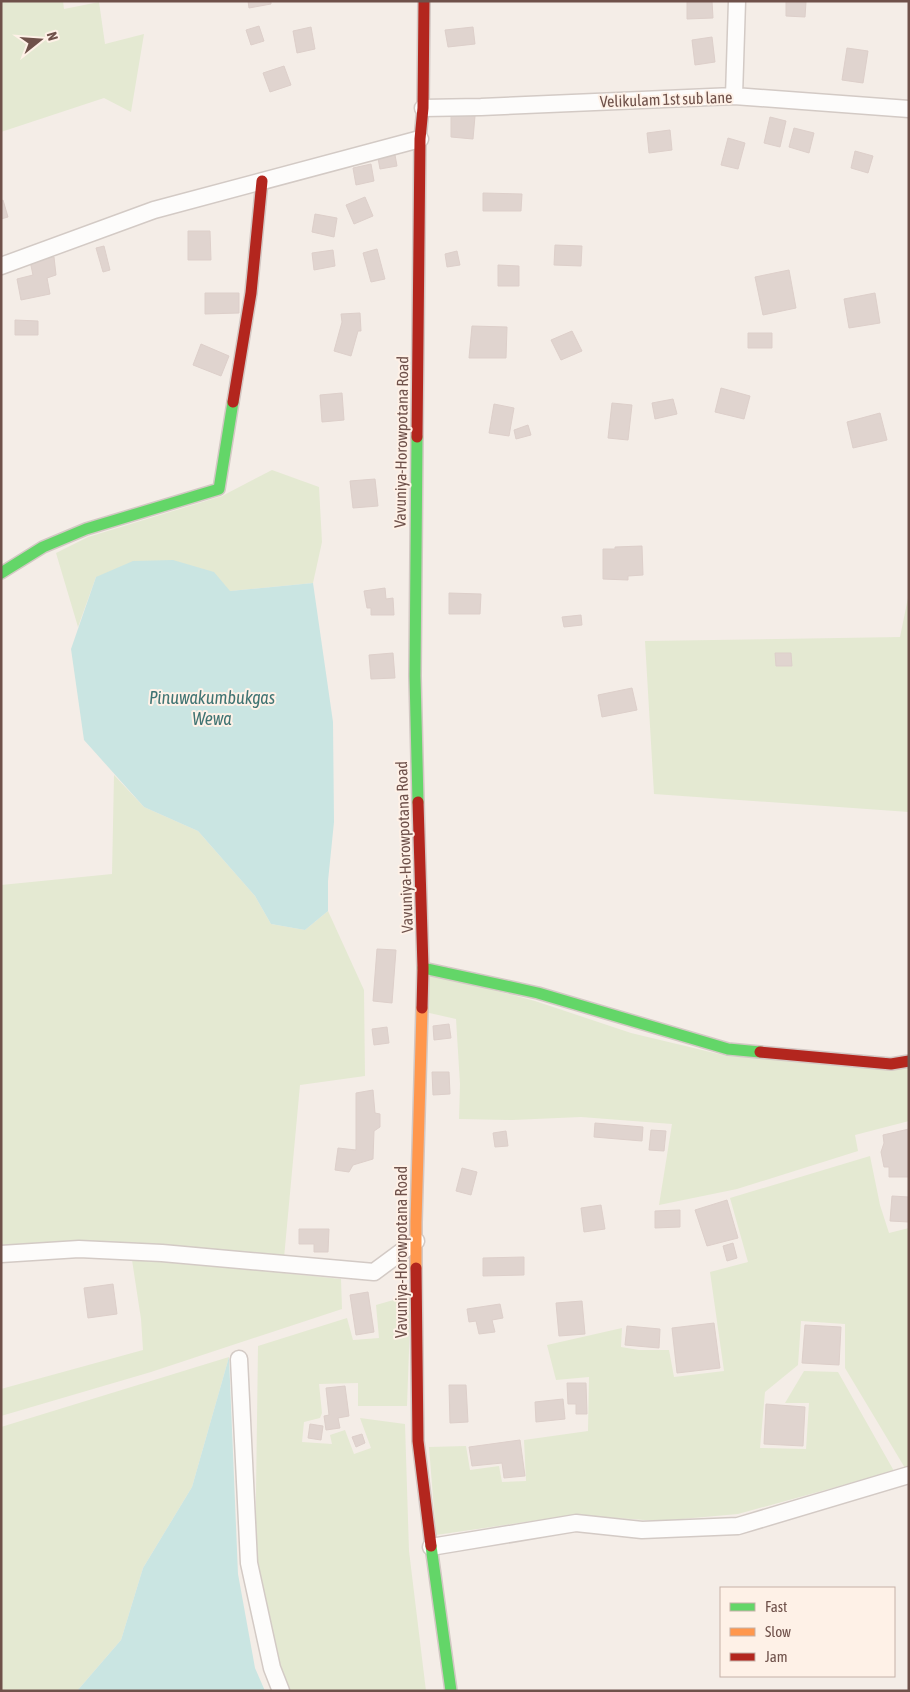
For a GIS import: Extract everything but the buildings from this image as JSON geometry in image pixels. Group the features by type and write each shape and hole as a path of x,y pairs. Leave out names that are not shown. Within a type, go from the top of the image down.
{"main road":[{"name":"Vavuniya-Horowpotana Road","path":"424,1 423,108 420,139 415,676 423,968 416,1241 418,1441 450,1691"},
{"path":"1,573 43,547 86,529 219,489 251,293 262,181"},
{"path":"423,968 538,993 728,1049 891,1064 909,1061"}],"street":[{"path":"734,96 737,1"},
{"name":"Velikulam 1st sub lane","path":"423,108 491,107 734,96 909,109"},
{"path":"1,266 154,210 420,139"},
{"path":"1,1254 79,1249 106,1250 162,1253 374,1272 416,1241"},
{"path":"239,1359 249,1563 272,1668 281,1691"},
{"path":"431,1547 576,1523 642,1530 738,1526 909,1476"}],"green space":[{"path":"1,1 63,1 64,9 99,2 105,44 144,34 131,112 104,98 1,132"},
{"path":"272,470 319,487 322,542 313,583 230,591 96,577 78,627 56,553 88,537 222,496"},
{"path":"909,593 909,812 654,794 645,641 900,637"},
{"path":"114,775 144,807 198,831 255,896 271,924 305,930 328,911 364,990 365,1076 300,1085 284,1258 284,1273 341,1279 342,1309 151,1372 1,1416 1,1389 143,1350 141,1319 132,1260 73,1257 1,1260 1,885 112,874"},
{"path":"429,973 535,1001 631,1033 727,1056 909,1068 909,1121 855,1135 858,1151 737,1189 659,1205 672,1124 581,1117 512,1120 459,1119 460,1084 456,1019 425,1012"},
{"path":"870,1156 880,1205 889,1233 909,1228 909,1466 905,1468 845,1368 845,1324 801,1321 798,1365 765,1392 760,1448 806,1449 809,1403 785,1403 804,1371 838,1372 894,1471 738,1514 659,1521 574,1515 436,1535 429,1447 466,1446 470,1470 499,1466 502,1482 526,1481 524,1440 588,1431 589,1377 556,1380 547,1345 622,1328 621,1347 639,1350 669,1350 674,1377 724,1371 710,1272 748,1262 730,1198"},
{"path":"411,1295 407,1406 358,1406 358,1383 319,1384 322,1413 320,1418 304,1422 302,1442 332,1444 330,1435 345,1430 354,1454 371,1448 360,1418 405,1424 409,1551 426,1691 289,1691 278,1666 255,1564 258,1346 347,1318 353,1340 379,1338 376,1305"},
{"path":"229,1357 192,1487 143,1568 121,1640 77,1691 1,1691 1,1427"}],"water":[{"name":"Pinuwakumbukgas Wewa","path":"173,560 214,572 230,591 313,583 333,722 334,822 328,881 328,911 305,930 271,924 255,896 198,831 144,807 84,740 71,649 96,577 133,561"},
{"path":"229,1357 238,1574 255,1668 265,1691 77,1691 121,1640 143,1568 192,1487"}],"traffic: fast":[{"path":"1,573 43,547 86,529 219,489 233,402"},
{"path":"417,437 415,676 418,802"},
{"path":"423,968 538,993 728,1049 760,1052"},
{"path":"431,1546 451,1691"}],"traffic: slow":[{"path":"416,1268 422,1008"}],"traffic: jam":[{"path":"417,437 420,139 423,108 424,1"},
{"path":"233,402 251,293 262,181"},
{"path":"418,802 423,968 422,1008"},
{"path":"760,1052 891,1064 909,1061"},
{"path":"416,1268 418,1441 431,1546"}]}
